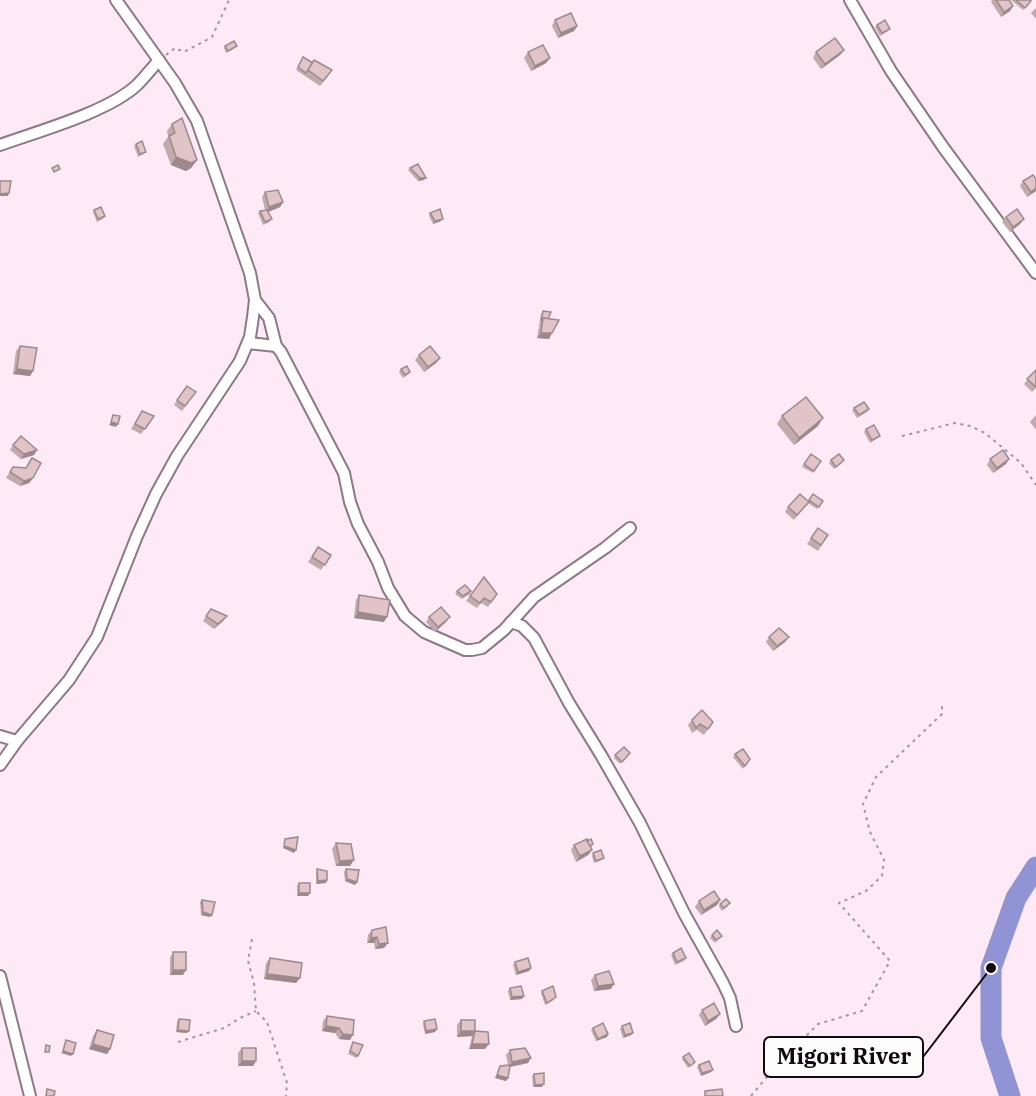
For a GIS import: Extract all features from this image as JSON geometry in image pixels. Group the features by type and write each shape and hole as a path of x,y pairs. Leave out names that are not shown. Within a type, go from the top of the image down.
{"street":[{"path":"0,765 17,741 69,680 93,644 118,587 136,536 156,494 177,456 240,361 248,343 254,317 255,300 246,260 197,121 175,83 116,0"},
{"path":"850,0 891,71 1036,273"},
{"path":"0,145 47,130 122,96 137,85 159,60"},
{"path":"255,300 269,318 276,346 293,372 344,473 350,502 358,524 378,562 388,588 405,616 424,633 456,647 472,650 487,644 534,597 590,559 630,528"},
{"path":"248,343 276,346"},
{"path":"511,622 522,626 534,638 569,703 640,823 684,913 723,983 730,998 736,1026"},
{"path":"0,736 17,741"},
{"path":"0,976 30,1096"}],"path":[{"path":"159,60 175,48 184,52 212,37 229,0"},
{"path":"902,436 955,423 970,426 985,433 1021,463 1036,485"},
{"path":"751,1096 776,1066 818,1024 862,1011 890,961 839,903 866,891 882,876 884,860 870,832 863,804 876,777 942,714 942,703"},
{"path":"252,939 248,961 254,983 256,1011 267,1022 287,1083 286,1096"},
{"path":"178,1042 224,1028 256,1011"}],"building":[{"path":"996,0 1009,0 1013,6 1004,12"},
{"path":"1016,0 1029,0 1031,1 1025,8"},
{"path":"571,13 577,26 561,33 555,20"},
{"path":"885,20 890,29 882,33 877,25"},
{"path":"835,38 844,50 825,64 816,52"},
{"path":"234,41 237,46 228,51 225,46"},
{"path":"543,45 550,58 535,66 528,52"},
{"path":"303,57 313,63 306,73 298,67"},
{"path":"314,60 332,70 323,81 308,70"},
{"path":"182,118 197,160 191,163 176,157 169,136 175,133 172,124"},
{"path":"142,141 146,152 140,154 136,144"},
{"path":"418,164 426,178 420,178 410,168"},
{"path":"58,165 60,169 54,172 52,168"},
{"path":"1033,175 1036,179 1036,188 1031,192 1023,181"},
{"path":"0,181 11,181 9,193 0,194"},
{"path":"278,190 283,202 269,207 265,192"},
{"path":"101,207 105,216 98,219 94,210"},
{"path":"440,209 443,219 435,221 430,213"},
{"path":"1017,209 1024,219 1013,227 1006,217"},
{"path":"267,210 272,219 265,222 260,211"},
{"path":"543,311 551,312 548,319 543,318 541,321"},
{"path":"543,318 559,320 552,333 541,333"},
{"path":"20,346 37,348 33,371 17,369"},
{"path":"430,346 440,358 428,367 419,355"},
{"path":"407,366 410,372 405,375 401,369"},
{"path":"1036,370 1036,387 1027,379"},
{"path":"187,386 196,392 185,406 177,400"},
{"path":"806,397 823,418 799,438 782,416"},
{"path":"864,402 869,409 859,415 854,408"},
{"path":"142,411 154,416 145,429 135,424"},
{"path":"113,415 120,416 118,424 111,422"},
{"path":"874,425 880,436 872,440 866,429"},
{"path":"21,436 37,450 24,454 13,445"},
{"path":"1003,450 1009,459 997,468 990,459"},
{"path":"811,454 821,461 814,471 804,464"},
{"path":"839,454 844,460 836,467 831,460"},
{"path":"32,458 41,463 33,478 24,481 10,472 13,467 26,468"},
{"path":"800,494 809,502 797,515 788,507"},
{"path":"813,494 823,501 819,507 809,500"},
{"path":"818,528 828,535 821,545 811,538"},
{"path":"318,547 331,555 325,565 312,557"},
{"path":"484,577 497,594 491,602 484,598 480,603 470,596"},
{"path":"465,585 471,591 463,596 457,591"},
{"path":"359,595 390,600 387,617 358,612"},
{"path":"441,607 450,617 438,627 429,617"},
{"path":"211,609 227,616 218,624 206,616"},
{"path":"779,628 789,637 777,646 769,637"},
{"path":"702,710 713,722 708,729 700,724 696,728 692,720"},
{"path":"624,747 630,753 622,762 615,755"},
{"path":"743,749 750,759 745,766 735,754"},
{"path":"298,837 296,850 284,846 285,839"},
{"path":"587,839 592,850 580,856 574,845"},
{"path":"336,843 351,844 354,860 340,861"},
{"path":"601,850 604,858 596,861 593,853"},
{"path":"317,869 327,871 327,880 318,881"},
{"path":"346,869 359,870 357,882 347,879"},
{"path":"299,883 310,883 310,893 299,893"},
{"path":"714,891 720,900 704,910 699,901"},
{"path":"726,899 730,903 724,908 720,904"},
{"path":"202,900 215,902 212,915 203,912"},
{"path":"386,927 388,943 379,944 377,937 371,938 372,930"},
{"path":"717,930 722,936 716,940 712,935"},
{"path":"681,948 686,958 677,962 673,953"},
{"path":"173,952 186,952 186,970 173,970"},
{"path":"270,958 302,963 300,978 267,974"},
{"path":"528,958 531,968 518,972 515,962"},
{"path":"609,971 614,984 598,986 595,975"},
{"path":"521,986 524,996 512,997 510,988"},
{"path":"553,986 556,997 547,1003 542,991"},
{"path":"714,1003 720,1014 708,1021 702,1010"},
{"path":"327,1016 354,1020 353,1035 343,1034 339,1028 326,1026"},
{"path":"179,1019 190,1020 189,1031 178,1030"},
{"path":"435,1019 437,1029 426,1031 424,1021"},
{"path":"461,1020 475,1020 475,1031 461,1031"},
{"path":"603,1023 608,1034 598,1039 593,1028"},
{"path":"630,1023 633,1033 625,1035 622,1026"},
{"path":"97,1030 114,1035 110,1049 93,1044"},
{"path":"475,1031 488,1032 489,1044 472,1044"},
{"path":"66,1040 76,1043 73,1054 63,1051"},
{"path":"353,1042 363,1045 358,1056 350,1051"},
{"path":"46,1045 50,1046 49,1052 45,1052"},
{"path":"242,1048 256,1048 256,1061 242,1061"},
{"path":"525,1048 531,1058 512,1062 510,1050"},
{"path":"689,1053 695,1062 690,1066 683,1057"},
{"path":"709,1061 713,1070 702,1073 699,1065"},
{"path":"510,1065 508,1078 497,1075 500,1066"},
{"path":"544,1073 544,1084 535,1085 534,1074"},
{"path":"47,1089 55,1091 54,1096 46,1096"},
{"path":"722,1089 723,1096 705,1096 705,1091"}],"waterway":[{"path":"1010,1096 991,1038 991,968 1016,898 1036,867"}],"place":[{"name":"Migori River","path":"991,968"}]}
